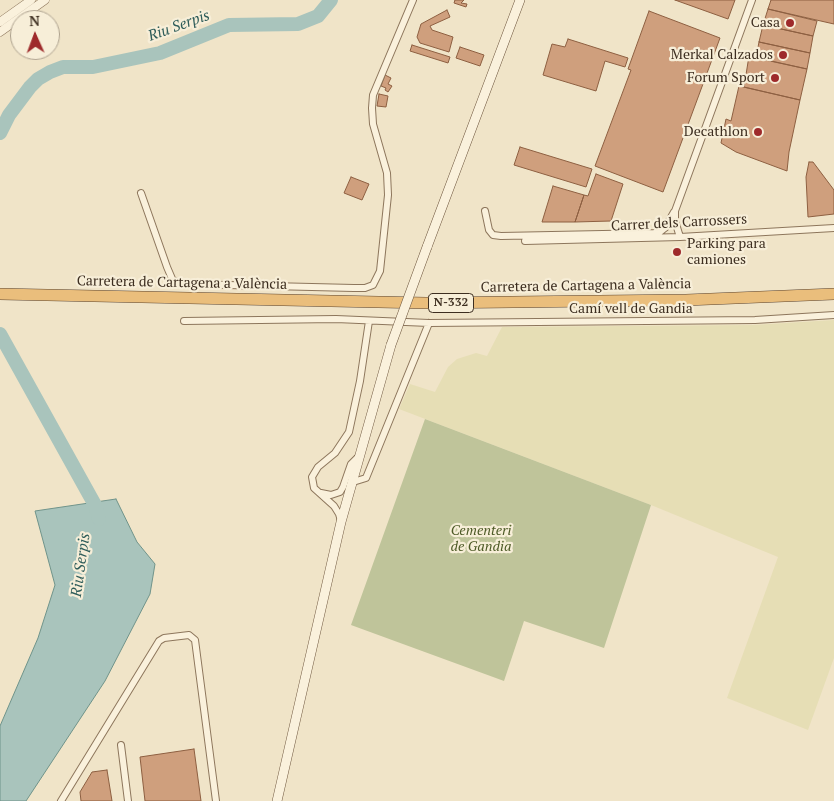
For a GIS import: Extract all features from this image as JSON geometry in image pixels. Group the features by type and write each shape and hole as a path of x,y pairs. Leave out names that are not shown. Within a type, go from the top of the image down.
{"highway":[{"name":"Carretera de Cartagena a València","path":"0,294 426,303 676,300 834,294"}],"main road":[{"path":"278,801 341,522 391,345 520,0"}],"street":[{"path":"0,22 31,0"},
{"path":"0,32 45,0"},
{"path":"141,193 173,281 185,284 354,288 366,288 373,285 380,271 388,195 386,173 374,124 373,96 413,0"},
{"path":"680,237 675,222 675,211 752,0"},
{"name":"Carrer dels Carrossers","path":"485,211 489,230 494,235 524,236 660,232 665,228 675,211"},
{"name":"Carrer dels Carrossers","path":"525,241 680,237 834,228"},
{"name":"Camí vell de Gandia","path":"184,321 755,320 834,315"},
{"path":"341,522 337,509 318,492 312,483 315,471 342,443 352,422 369,321"},
{"path":"352,482 366,478 429,322"},
{"path":"318,492 332,495 338,494 344,487 351,464 359,456"},
{"path":"61,801 159,641 164,638 189,635 194,640 216,801"},
{"path":"121,745 128,801"}],"shaded area":[{"path":"834,320 834,658 808,730 727,698 778,557 651,505 399,409 410,384 435,392 448,367 457,359 476,353 487,356 502,327 753,325"}],"green space":[{"name":"Cementeri de Gandia","path":"425,419 651,505 604,648 524,621 504,681 351,625"}],"water":[{"path":"116,499 137,542 155,564 150,594 105,681 26,801 0,801 0,726 38,638 55,585 35,511"}],"building":[{"path":"455,0 464,0 461,3 467,4 466,7 454,3"},
{"path":"675,0 735,0 728,19"},
{"path":"771,0 834,0 834,24 768,9"},
{"name":"Casa","path":"768,9 817,21 813,36 763,25"},
{"path":"447,10 450,17 430,26 432,30 453,37 449,52 420,43 417,37 421,24"},
{"path":"649,11 720,38 663,192 595,166 631,70 628,69"},
{"path":"763,25 813,36 810,53 759,42"},
{"path":"568,39 628,58 625,67 605,61 596,91 543,75 552,44 565,47"},
{"name":"Merkal Calzados","path":"759,42 810,53 807,69 756,58"},
{"path":"412,45 450,57 448,63 410,51"},
{"path":"460,47 484,55 480,66 456,58"},
{"name":"Forum Sport","path":"749,56 807,69 800,100 744,87"},
{"path":"385,75 391,78 388,84 392,86 388,92 385,90 386,88 381,86"},
{"name":"Decathlon","path":"739,86 800,100 787,171 736,152 721,143 726,119 731,121"},
{"path":"379,94 388,96 386,107 377,106"},
{"path":"520,147 592,169 586,187 514,165"},
{"path":"809,162 813,162 834,190 834,214 808,217 806,177"},
{"path":"596,174 623,184 611,221 575,222 584,195 588,196"},
{"path":"351,177 369,184 362,200 344,193"},
{"path":"553,186 584,195 575,222 542,222"},
{"path":"194,749 201,801 145,801 140,757"},
{"path":"107,770 112,801 81,801 80,792 92,772"}],"waterway":[{"name":"Riu Serpis","path":"0,133 9,115 30,87 38,79 50,72 63,67 93,67 160,53 229,25 298,24 318,16 331,0"},
{"name":"Riu Serpis","path":"0,334 95,505 99,519"}],"place":[{"name":"Casa","path":"790,23"},
{"name":"Merkal Calzados","path":"783,55"},
{"name":"Forum Sport","path":"775,78"},
{"name":"Decathlon","path":"758,132"},
{"name":"Parking para camiones","path":"677,252"}]}
